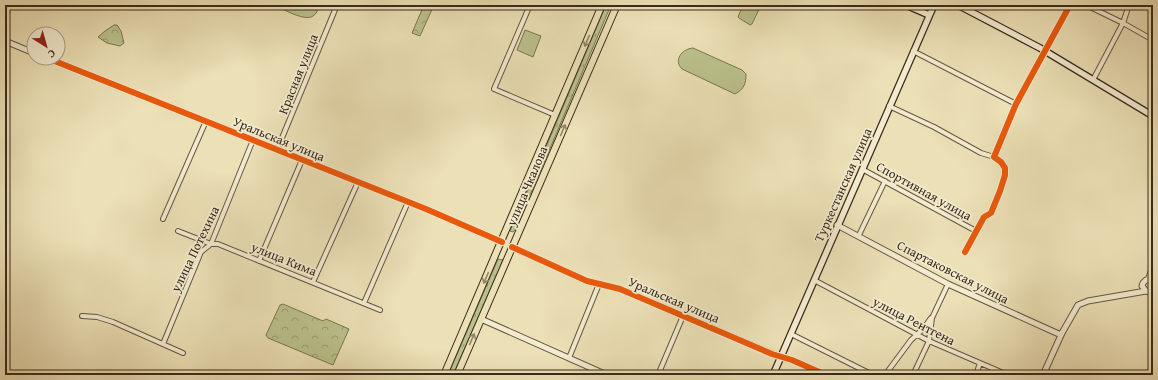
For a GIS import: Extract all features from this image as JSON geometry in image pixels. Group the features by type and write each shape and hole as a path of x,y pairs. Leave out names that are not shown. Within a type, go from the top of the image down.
{"main road":[{"name":"улица Чкалова","path":"444,375 602,5"},
{"name":"улица Чкалова","path":"457,375 617,5"},
{"path":"906,5 929,15"},
{"name":"Туркестанская улица","path":"773,375 837,224 934,5"},
{"path":"958,5 1045,51 1153,116"},
{"path":"519,200 531,205"},
{"name":"Уральская улица","path":"502,242 512,247"}],"street":[{"name":"Красная улица","path":"277,150 337,5"},
{"path":"530,5 494,89 554,115"},
{"path":"994,157 1016,104 1070,5"},
{"path":"1086,5 1153,40"},
{"path":"1093,80 1122,23 1129,5"},
{"path":"5,41 26,50"},
{"path":"913,51 1016,104"},
{"name":"Уральская улица","path":"66,66 408,202 502,242"},
{"path":"890,106 934,127 982,153 994,157 1001,162 1005,168 1005,174 1000,191 991,213 984,217 965,252"},
{"path":"163,219 206,121"},
{"name":"улица Потехина","path":"164,344 201,252 211,244 253,140"},
{"path":"259,261 302,160"},
{"name":"Спортивная улица","path":"862,169 976,231"},
{"path":"859,235 885,181"},
{"path":"313,282 358,182"},
{"path":"364,303 408,202"},
{"name":"Спартаковская улица","path":"837,224 948,284 1061,335"},
{"name":"улица Кима","path":"178,231 211,244 218,244 380,310"},
{"name":"Уральская улица","path":"512,247 587,281 620,289 826,375"},
{"path":"1128,295 1142,283 1150,281 1153,267"},
{"name":"улица Рентгена","path":"814,280 929,341 1008,375"},
{"path":"1142,283 1143,289 1146,291"},
{"path":"568,358 599,284"},
{"path":"885,375 916,334 924,328 932,318 948,284"},
{"path":"1043,375 1061,335 1078,304 1146,291 1150,292 1153,289"},
{"path":"82,316 97,317 183,353"},
{"path":"658,375 684,316"},
{"path":"913,375 929,341 932,318"},
{"path":"481,319 607,375"},
{"path":"790,334 873,375"},
{"path":"976,375 980,364"}],"green space":[{"path":"274,5 319,5 313,16 305,17"},
{"path":"424,5 434,5 420,36 412,33"},
{"path":"606,5 611,5 528,200 524,199"},
{"path":"743,5 761,5 752,24 750,25 738,17"},
{"path":"114,25 117,25 121,31 124,43 120,46 107,43 98,37"},
{"path":"525,30 541,36 533,57 517,50"},
{"path":"693,48 742,70 746,74 746,81 741,90 735,94 682,69 678,62 680,56 685,50"},
{"path":"521,205 526,207 517,228 513,232 510,231"},
{"path":"498,259 503,260 453,375 448,375"},
{"path":"283,304 323,321 326,319 349,329 333,365 268,338 266,335 280,305"}],"cycle path":[{"path":"965,252 984,217 991,213 1000,191 1005,175 1005,168 1001,162 994,157 1016,104 1070,5"},
{"path":"66,66 426,209 502,242"},
{"path":"512,247 587,281 620,289 772,354 792,360 826,375"}]}
